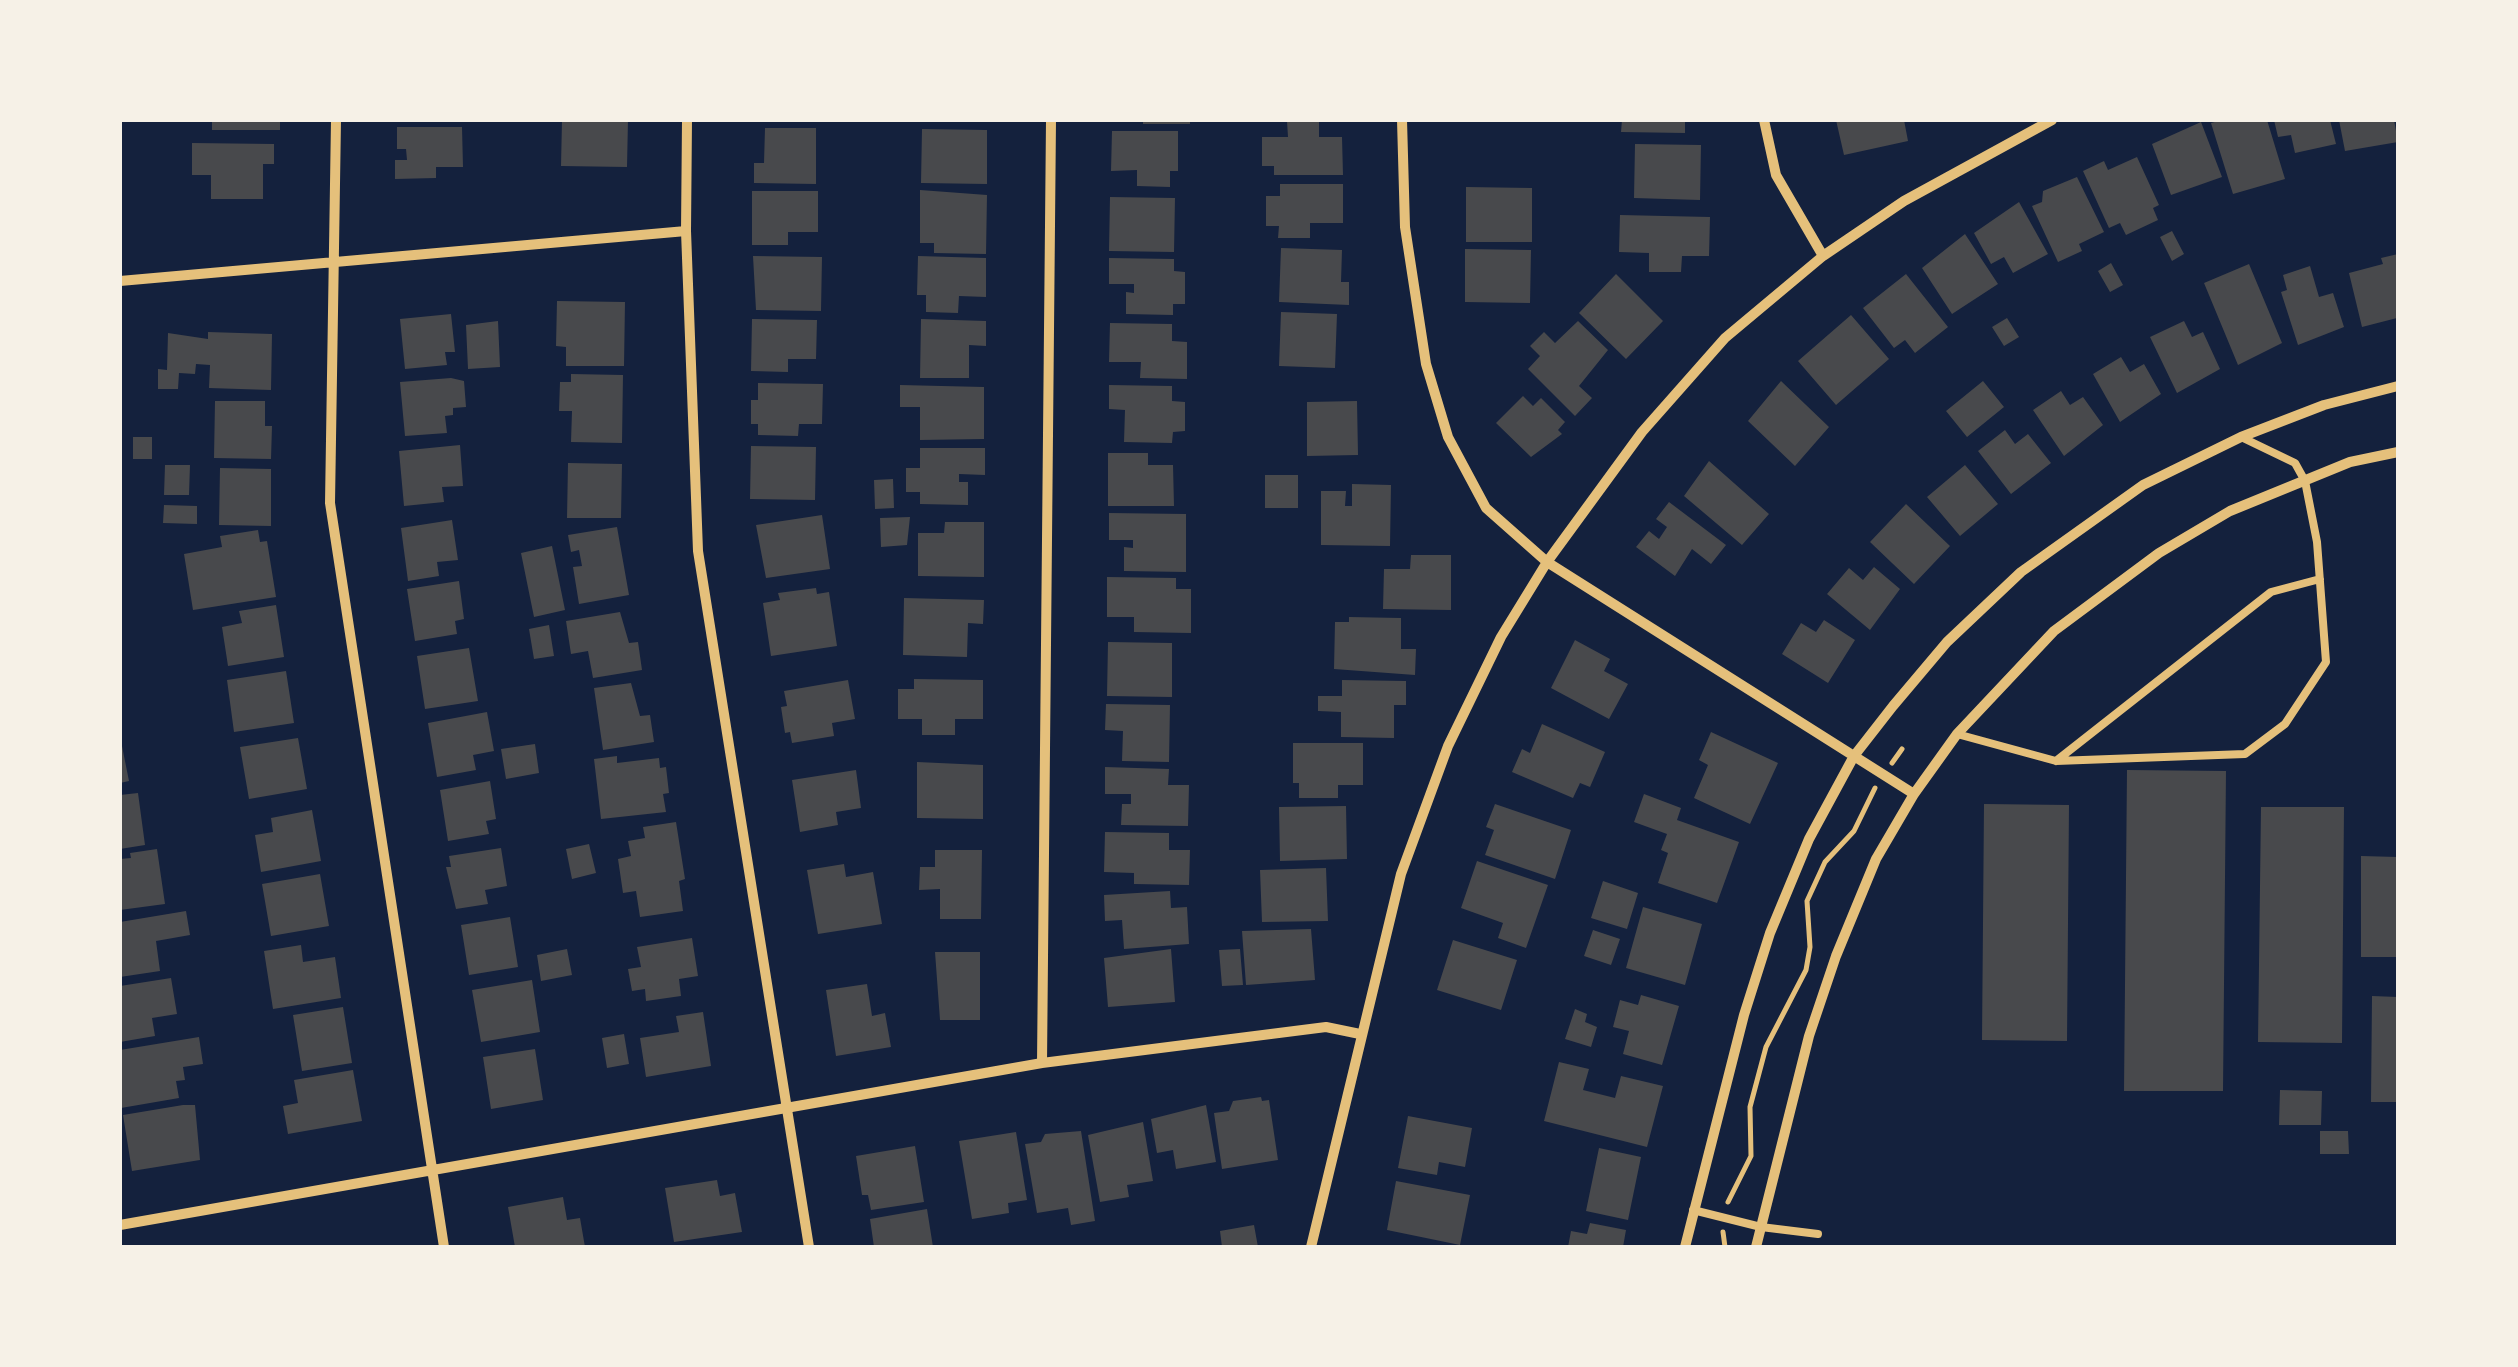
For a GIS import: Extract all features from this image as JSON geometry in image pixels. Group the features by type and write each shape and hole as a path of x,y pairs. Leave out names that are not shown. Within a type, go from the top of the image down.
{"street":[{"path":"336,120 330,502 444,1247"},
{"path":"687,120 686,230 698,551 809,1247"},
{"path":"1042,1064 1051,120"},
{"path":"1402,120 1404,227 1426,364 1448,436 1486,508 1547,562 1914,794"},
{"path":"1764,120 1776,175 1824,256"},
{"path":"1311,1247 1402,874 1448,746 1501,638 1547,562 1642,432 1725,338 1824,256 1904,201 2052,120"},
{"path":"120,282 686,230"},
{"path":"1686,1247 1770,933 1809,839 1854,756 1947,642 2021,572 2143,484 2241,436 2324,405 2398,386"},
{"path":"1756,1247 1809,1036 1836,956 1876,859 1914,794 1957,734 2054,631 2111,586 2230,511 2350,462 2398,452"},
{"path":"120,1225 1042,1064 1326,1027 1360,1034"}],"lane":[{"path":"1957,734 2056,761 2245,754 2285,724 2326,662 2320,580 2305,482 2295,464 2241,436"},
{"path":"2056,761 2271,592 2320,580"},
{"path":"1693,1210 1761,1227 1818,1234"}],"path":[{"path":"1725,1247 1728,1199 1751,1156 1750,1107 1766,1047 1806,970 1810,948 1807,901 1825,862 1854,831 1902,748"}],"building":[{"path":"212,120 280,120 280,130 212,130"},
{"path":"562,120 628,120 627,167 561,166"},
{"path":"1143,120 1190,120 1190,124 1143,124"},
{"path":"1622,120 1685,120 1685,133 1621,132"},
{"path":"1836,120 1904,120 1908,141 1844,155"},
{"path":"2267,120 2285,179 2233,194 2211,123"},
{"path":"2274,120 2330,120 2336,144 2295,153 2291,135 2278,137"},
{"path":"2339,120 2394,120 2398,142 2345,151"},
{"path":"1287,121 1319,121 1319,137 1342,137 1343,175 1274,175 1274,166 1262,166 1262,137 1288,137"},
{"path":"2201,122 2222,177 2171,195 2152,144"},
{"path":"397,127 462,127 463,167 436,167 436,178 395,179 395,160 407,160 406,149 397,149"},
{"path":"765,128 816,128 816,184 754,183 754,163 764,163"},
{"path":"922,129 987,130 987,184 921,183"},
{"path":"1112,131 1178,131 1178,171 1170,171 1170,187 1137,186 1137,170 1111,171"},
{"path":"192,143 274,144 274,164 263,164 263,199 211,199 211,175 192,175"},
{"path":"1635,144 1701,145 1700,200 1634,198"},
{"path":"2137,157 2159,205 2153,208 2158,220 2126,235 2120,223 2109,228 2083,171 2104,161 2108,170"},
{"path":"2077,177 2104,232 2079,244 2082,251 2058,262 2032,206 2042,202 2043,191"},
{"path":"1280,184 1343,184 1343,223 1310,223 1310,238 1278,238 1279,226 1266,226 1266,196 1280,196"},
{"path":"1466,187 1532,188 1532,242 1466,242"},
{"path":"920,190 987,195 986,254 934,253 934,243 920,243"},
{"path":"752,191 818,191 818,232 788,232 788,245 752,245"},
{"path":"1110,197 1175,198 1174,252 1109,251"},
{"path":"2019,202 2048,254 2013,273 2004,257 1991,264 1974,233"},
{"path":"1620,215 1710,217 1709,256 1682,256 1681,272 1649,272 1649,253 1619,252"},
{"path":"2172,231 2184,254 2172,261 2160,237"},
{"path":"1965,234 1998,284 1952,314 1922,268"},
{"path":"1281,248 1342,250 1341,282 1349,282 1349,305 1279,302"},
{"path":"1465,249 1531,250 1530,303 1465,302"},
{"path":"2398,254 2397,318 2362,327 2349,273 2383,264 2381,258"},
{"path":"753,256 822,257 821,311 756,310"},
{"path":"918,256 986,258 986,297 959,296 958,313 926,312 926,295 917,295"},
{"path":"1109,258 1174,259 1174,271 1185,272 1185,304 1173,304 1173,315 1126,314 1126,292 1134,293 1134,284 1109,284"},
{"path":"2111,263 2123,285 2110,292 2098,271"},
{"path":"2249,264 2282,343 2238,365 2204,283"},
{"path":"2310,266 2319,297 2333,293 2344,327 2298,345 2281,292 2287,290 2283,275"},
{"path":"1616,274 1663,321 1626,359 1579,313"},
{"path":"1906,274 1948,327 1915,353 1905,340 1894,348 1863,308"},
{"path":"557,301 625,302 624,366 566,366 566,347 556,346"},
{"path":"1281,312 1337,314 1335,368 1279,366"},
{"path":"451,314 455,352 445,352 447,365 405,369 400,319"},
{"path":"1851,315 1889,359 1836,405 1798,361"},
{"path":"2007,318 2019,337 2004,346 1992,327"},
{"path":"752,319 817,320 816,359 788,359 788,372 751,371"},
{"path":"921,319 986,321 986,346 969,345 969,378 920,378"},
{"path":"498,321 500,367 468,369 466,325"},
{"path":"1578,321 1608,350 1579,386 1592,398 1575,416 1528,369 1540,356 1530,346 1544,332 1555,343"},
{"path":"2184,321 2192,337 2203,332 2220,369 2177,393 2150,337"},
{"path":"1110,323 1172,324 1172,341 1187,342 1187,379 1140,378 1141,362 1109,362"},
{"path":"208,332 272,334 271,390 209,388 210,365 196,364 195,374 179,373 178,389 158,389 158,369 167,370 168,333 208,339"},
{"path":"2121,357 2130,372 2144,364 2161,394 2120,422 2093,374"},
{"path":"571,374 623,375 622,443 571,442 572,411 559,411 560,382 571,382"},
{"path":"451,378 464,381 466,407 453,408 453,415 445,416 447,433 405,436 400,382"},
{"path":"1781,381 1829,427 1795,466 1748,421"},
{"path":"1983,381 2004,407 1967,437 1946,411"},
{"path":"758,383 823,384 822,424 799,424 798,436 758,435 758,424 751,424 751,400 758,400"},
{"path":"900,385 984,387 984,439 920,440 920,407 900,407"},
{"path":"1109,385 1172,386 1172,401 1185,402 1185,431 1173,432 1172,443 1124,442 1125,410 1109,409"},
{"path":"2061,391 2070,405 2083,397 2103,425 2064,456 2033,410"},
{"path":"1523,396 1533,406 1541,398 1565,422 1558,430 1562,434 1531,457 1496,423"},
{"path":"215,401 265,401 265,426 272,426 271,459 214,458"},
{"path":"1357,401 1358,455 1307,456 1307,402"},
{"path":"2005,430 2015,444 2028,434 2051,463 2011,494 1978,451"},
{"path":"133,437 152,437 152,459 133,459"},
{"path":"460,445 463,486 442,487 444,502 404,506 399,451"},
{"path":"751,446 816,447 815,500 750,499"},
{"path":"920,448 985,448 985,475 959,474 959,482 968,482 968,505 920,504 920,492 906,492 906,468 920,468"},
{"path":"1108,453 1148,453 1148,465 1173,465 1174,506 1108,506"},
{"path":"1709,461 1769,514 1742,545 1684,496"},
{"path":"568,463 622,464 621,518 567,518"},
{"path":"165,465 190,465 189,495 164,495"},
{"path":"1965,465 1998,504 1960,536 1927,497"},
{"path":"220,468 271,469 271,526 219,525"},
{"path":"1265,475 1298,475 1298,508 1265,508"},
{"path":"893,479 894,508 875,509 874,480"},
{"path":"1352,484 1391,485 1390,546 1321,545 1321,491 1346,491 1345,506 1352,506"},
{"path":"1669,502 1726,545 1711,564 1692,549 1675,576 1636,547 1649,531 1659,539 1667,527 1656,519"},
{"path":"1906,504 1950,546 1914,584 1870,542"},
{"path":"164,505 197,506 197,524 163,523"},
{"path":"1109,513 1186,514 1186,572 1124,571 1124,547 1133,548 1133,540 1109,540"},
{"path":"822,515 830,569 766,578 756,525"},
{"path":"910,517 907,545 881,547 880,518"},
{"path":"452,520 458,560 437,562 439,576 408,581 401,528"},
{"path":"945,522 984,522 984,577 918,576 918,533 944,533"},
{"path":"617,527 629,595 579,604 573,567 582,566 579,550 571,552 568,535"},
{"path":"258,530 260,542 267,541 276,597 193,610 184,554 222,547 220,536"},
{"path":"552,546 565,610 534,617 521,553"},
{"path":"1411,555 1451,555 1451,610 1383,609 1384,569 1410,569"},
{"path":"1874,567 1900,589 1870,630 1827,594 1849,568 1863,580"},
{"path":"1107,577 1176,578 1176,589 1191,589 1191,633 1134,632 1134,617 1107,617"},
{"path":"459,581 464,619 455,621 457,634 415,641 407,589"},
{"path":"816,588 817,594 829,592 837,646 771,656 763,603 780,600 778,593"},
{"path":"904,598 984,600 983,624 968,623 967,657 903,655"},
{"path":"276,605 284,657 228,666 222,627 242,623 239,611"},
{"path":"620,612 629,643 638,642 642,670 593,678 588,651 571,654 566,621"},
{"path":"1349,617 1401,618 1401,649 1416,649 1415,675 1334,669 1335,622 1349,622"},
{"path":"1824,620 1855,640 1828,683 1782,654 1801,623 1816,632"},
{"path":"549,625 554,656 534,659 529,629"},
{"path":"1575,640 1610,659 1604,671 1628,684 1609,719 1551,688"},
{"path":"1108,642 1172,643 1172,697 1107,696"},
{"path":"469,648 478,701 425,709 417,656"},
{"path":"286,671 294,723 234,732 227,680"},
{"path":"914,679 983,680 983,719 955,719 955,735 922,735 922,719 898,719 898,689 914,689"},
{"path":"848,680 855,719 832,723 834,736 792,743 790,732 785,733 781,707 787,706 784,691"},
{"path":"1342,680 1406,681 1406,705 1394,705 1394,738 1341,737 1341,712 1318,711 1318,696 1342,696"},
{"path":"631,683 640,716 650,715 654,742 603,750 594,688"},
{"path":"1106,704 1170,705 1169,762 1122,761 1123,731 1105,730"},
{"path":"487,712 494,751 473,755 476,770 437,777 428,723"},
{"path":"1542,724 1605,752 1590,787 1580,783 1573,798 1512,772 1522,749 1530,753"},
{"path":"1711,732 1778,763 1750,824 1694,798 1708,765 1699,760"},
{"path":"120,736 129,781 120,783"},
{"path":"298,738 307,789 249,799 240,747"},
{"path":"1293,743 1363,743 1363,785 1338,785 1338,798 1299,798 1299,783 1293,783"},
{"path":"535,744 539,773 506,779 501,749"},
{"path":"617,756 617,763 659,758 660,768 666,767 666,812 601,819 594,759"},
{"path":"917,762 983,765 983,819 917,818"},
{"path":"1105,767 1169,769 1168,785 1189,785 1188,826 1121,825 1122,804 1131,804 1131,794 1105,794"},
{"path":"856,770 861,808 836,812 838,825 800,832 792,780"},
{"path":"2127,770 2226,771 2223,1091 2124,1091"},
{"path":"490,781 496,819 486,821 489,834 448,841 440,790"},
{"path":"138,793 145,845 120,849 120,795"},
{"path":"1644,794 1681,808 1677,820 1739,842 1717,903 1658,883 1668,853 1661,850 1667,834 1634,822"},
{"path":"1495,804 1571,830 1555,879 1485,855 1494,830 1486,827"},
{"path":"1984,804 2069,805 2067,1041 1982,1040"},
{"path":"1346,806 1347,859 1280,861 1279,807"},
{"path":"2261,807 2344,807 2342,1043 2258,1042"},
{"path":"312,810 321,861 261,872 255,835 273,832 271,818"},
{"path":"676,822 685,879 679,881 683,911 640,917 636,891 623,893 618,859 631,856 628,841 645,838 643,827"},
{"path":"1105,832 1169,833 1169,850 1190,850 1189,885 1134,884 1134,873 1104,872"},
{"path":"589,844 596,873 572,879 566,849"},
{"path":"501,848 507,886 485,890 488,904 456,909 446,867 451,867 449,856"},
{"path":"157,849 165,904 120,910 120,859 131,858 130,853"},
{"path":"935,850 982,850 981,919 940,919 940,889 919,890 920,867 935,867"},
{"path":"2361,856 2398,857 2398,957 2361,957"},
{"path":"1477,861 1548,885 1526,948 1498,938 1503,923 1461,908"},
{"path":"844,864 846,877 873,872 882,924 818,934 807,870"},
{"path":"1326,868 1328,921 1262,922 1260,870"},
{"path":"320,874 329,926 271,936 262,884"},
{"path":"1603,881 1638,893 1627,929 1591,918"},
{"path":"1170,891 1171,908 1187,907 1189,944 1124,949 1122,920 1105,921 1104,895"},
{"path":"1643,907 1702,924 1685,985 1626,968"},
{"path":"186,911 190,935 156,941 160,971 120,977 120,922"},
{"path":"510,917 518,967 469,975 461,925"},
{"path":"1311,929 1315,980 1246,985 1242,931"},
{"path":"1593,930 1620,939 1611,965 1584,956"},
{"path":"692,938 698,976 679,979 681,996 646,1001 645,989 632,991 628,969 641,967 637,947"},
{"path":"1453,940 1517,960 1501,1010 1437,990"},
{"path":"301,945 303,962 335,957 341,998 273,1009 264,951"},
{"path":"567,949 572,975 541,981 537,955"},
{"path":"1171,949 1175,1002 1108,1007 1104,958"},
{"path":"1240,949 1243,985 1222,986 1219,950"},
{"path":"935,952 980,952 980,1020 940,1020"},
{"path":"171,978 177,1014 152,1018 155,1036 120,1042 120,986"},
{"path":"532,980 540,1032 481,1042 472,990"},
{"path":"867,984 872,1016 885,1013 891,1047 836,1056 826,990"},
{"path":"1641,995 1679,1006 1662,1065 1623,1054 1629,1031 1613,1027 1620,1000 1638,1005"},
{"path":"2372,996 2398,997 2398,1102 2371,1102"},
{"path":"343,1007 352,1063 302,1071 293,1015"},
{"path":"1575,1009 1587,1014 1585,1022 1597,1027 1591,1047 1565,1039"},
{"path":"703,1012 711,1066 646,1077 640,1038 679,1032 676,1016"},
{"path":"624,1034 629,1064 607,1068 602,1038"},
{"path":"199,1037 203,1064 183,1067 185,1080 176,1081 179,1098 121,1108 120,1050"},
{"path":"535,1049 543,1100 491,1109 483,1057"},
{"path":"1559,1062 1589,1069 1583,1090 1615,1098 1621,1076 1663,1086 1647,1147 1544,1121"},
{"path":"353,1070 362,1121 288,1134 283,1106 298,1103 294,1080"},
{"path":"2280,1090 2322,1091 2321,1125 2279,1125"},
{"path":"1261,1097 1262,1101 1269,1100 1278,1160 1222,1169 1214,1113 1229,1111 1233,1101"},
{"path":"195,1105 200,1160 132,1171 123,1115"},
{"path":"1206,1105 1216,1162 1176,1169 1173,1150 1157,1153 1151,1119"},
{"path":"1408,1116 1472,1128 1465,1167 1439,1162 1437,1175 1398,1168"},
{"path":"1143,1122 1153,1181 1127,1185 1129,1197 1100,1202 1088,1135"},
{"path":"1081,1131 1095,1221 1071,1225 1068,1208 1037,1213 1025,1144 1041,1142 1045,1134"},
{"path":"2320,1131 2348,1131 2349,1154 2320,1154"},
{"path":"1016,1132 1027,1200 1008,1203 1009,1213 972,1219 959,1141"},
{"path":"915,1146 924,1202 871,1210 868,1195 862,1195 856,1156"},
{"path":"1599,1148 1641,1157 1628,1220 1586,1211"},
{"path":"717,1180 720,1196 735,1193 742,1232 674,1242 665,1188"},
{"path":"1396,1181 1470,1195 1460,1245 1387,1230"},
{"path":"563,1197 567,1220 580,1218 585,1247 515,1247 508,1207"},
{"path":"927,1209 933,1247 874,1247 870,1219"},
{"path":"1590,1223 1626,1230 1623,1247 1568,1247 1571,1231 1587,1234"},
{"path":"1254,1225 1258,1247 1222,1247 1220,1231"}]}
